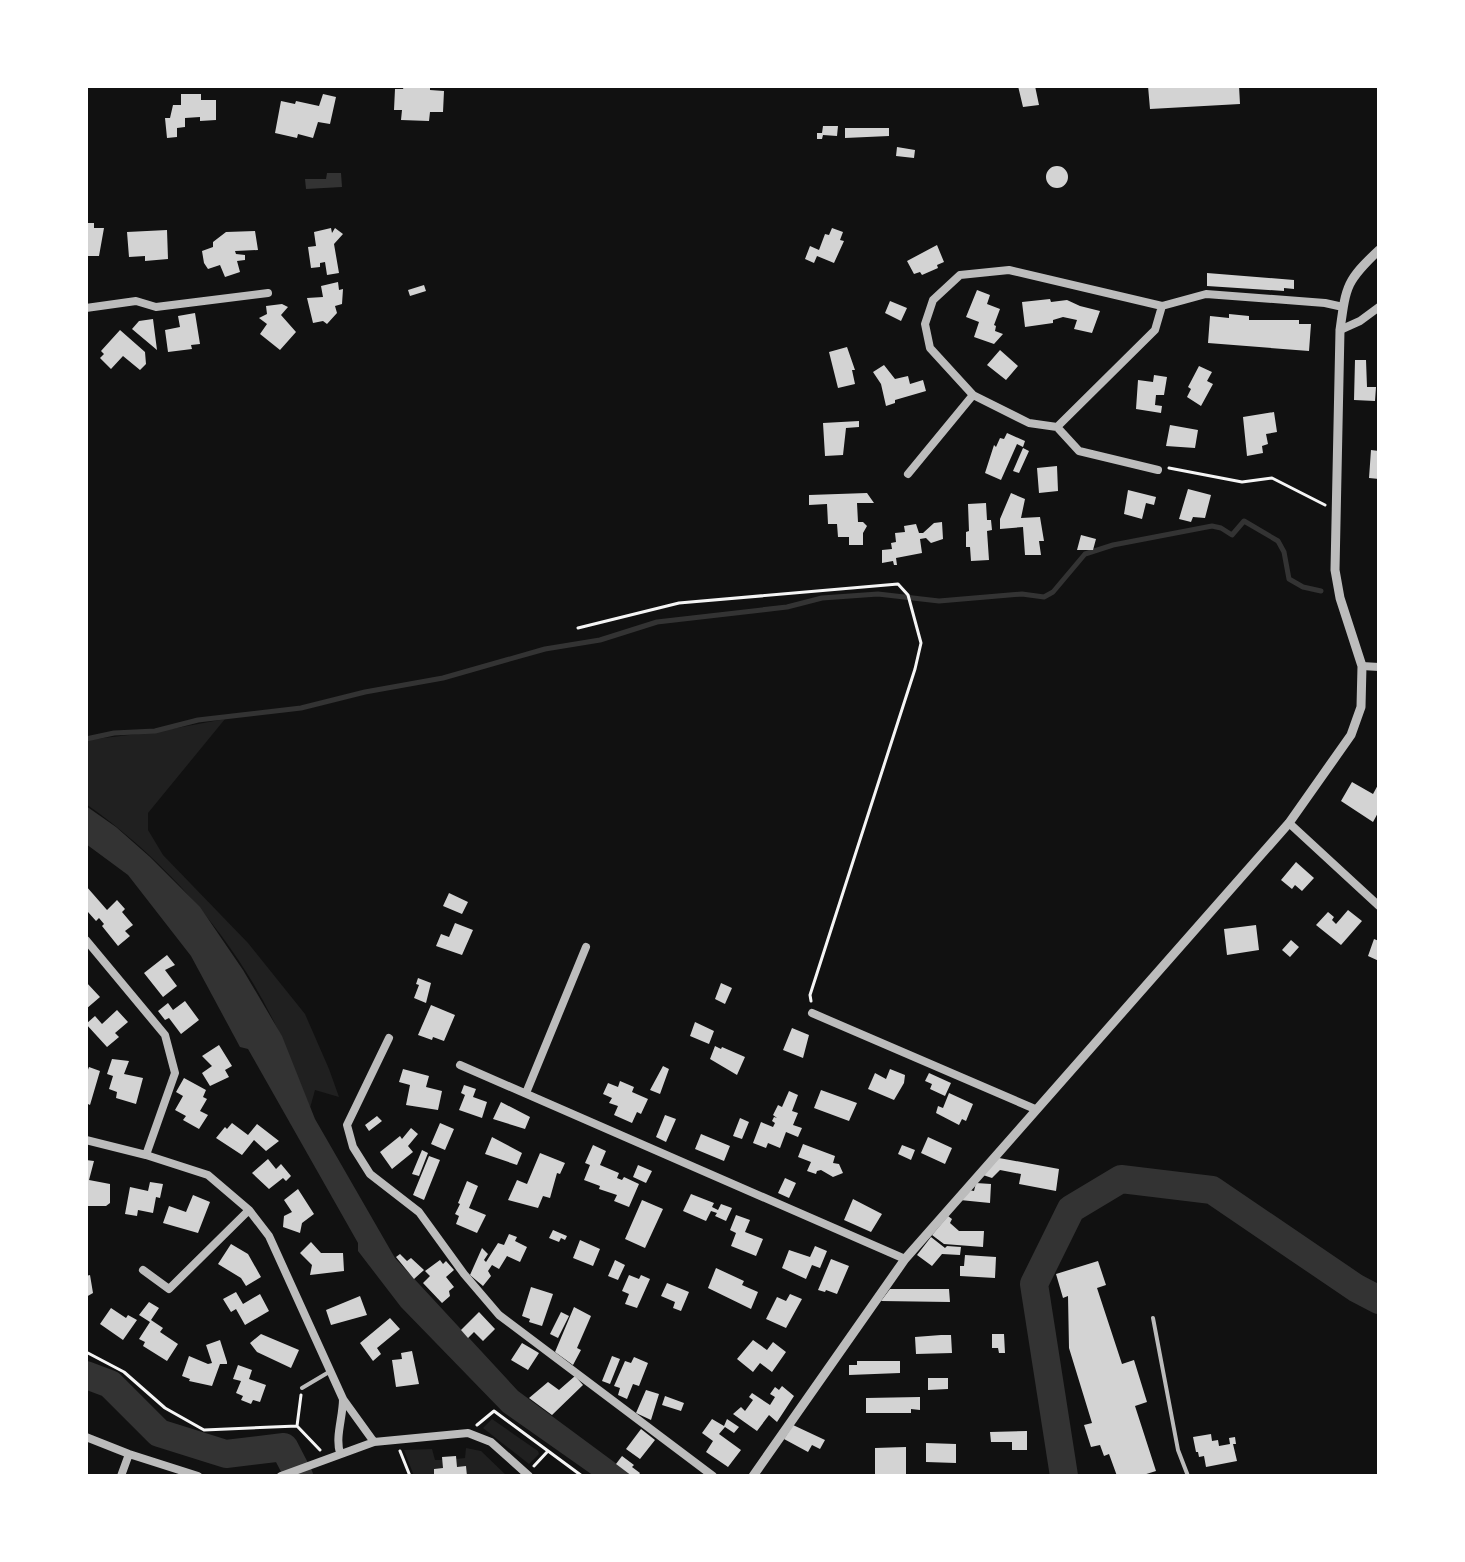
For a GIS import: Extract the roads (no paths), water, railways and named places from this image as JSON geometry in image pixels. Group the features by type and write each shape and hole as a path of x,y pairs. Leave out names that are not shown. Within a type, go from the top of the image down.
{"street":[{"path":"753,1476 905,1259 1289,823 1351,735 1361,707 1362,666 1340,598 1335,570 1340,330 1345,293 1355,272 1379,250"},
{"path":"1158,470 1079,451 1057,427 1029,423 973,395 930,348 925,324 933,300 960,275 1009,270 1162,306 1206,294 1343,307"},
{"path":"86,308 136,301 156,307 268,293"},
{"path":"1057,427 1155,330 1162,306"},
{"path":"1340,330 1360,321 1379,307"},
{"path":"908,474 973,395"},
{"path":"1362,666 1379,667"},
{"path":"1289,823 1379,906"},
{"path":"86,940 165,1035 175,1073 146,1155"},
{"path":"526,1093 586,947"},
{"path":"812,1013 1035,1109"},
{"path":"389,1038 347,1125 353,1147 370,1174 419,1212 464,1274 499,1315 713,1476"},
{"path":"460,1065 905,1259"},
{"path":"86,1140 208,1175 249,1210 269,1236 343,1399 374,1442"},
{"path":"143,1270 169,1289 249,1210"},
{"path":"340,1453 337,1443 342,1425 343,1399"},
{"path":"281,1476 374,1442 468,1433 491,1442 528,1475"},
{"path":"86,1437 198,1476"},
{"path":"121,1476 129,1454"}],"lane":[{"path":"1153,1318 1178,1450 1188,1476"},
{"path":"302,1388 331,1371"}],"waterway":[{"path":"86,739 114,733 155,731 198,720 301,708 365,692 443,678 545,649 600,640 657,622 787,607 822,598 878,594 939,601 1022,594 1044,597 1053,592 1085,554 1113,545 1212,526 1232,535 1244,521 1278,541 1284,552 1289,579 1303,587 1321,591"},
{"path":"1064,1476 1034,1284 1071,1209 1121,1179 1212,1190 1356,1288 1379,1300"},
{"path":"86,1375 110,1384 159,1433 226,1454 284,1447 299,1476"}]}
